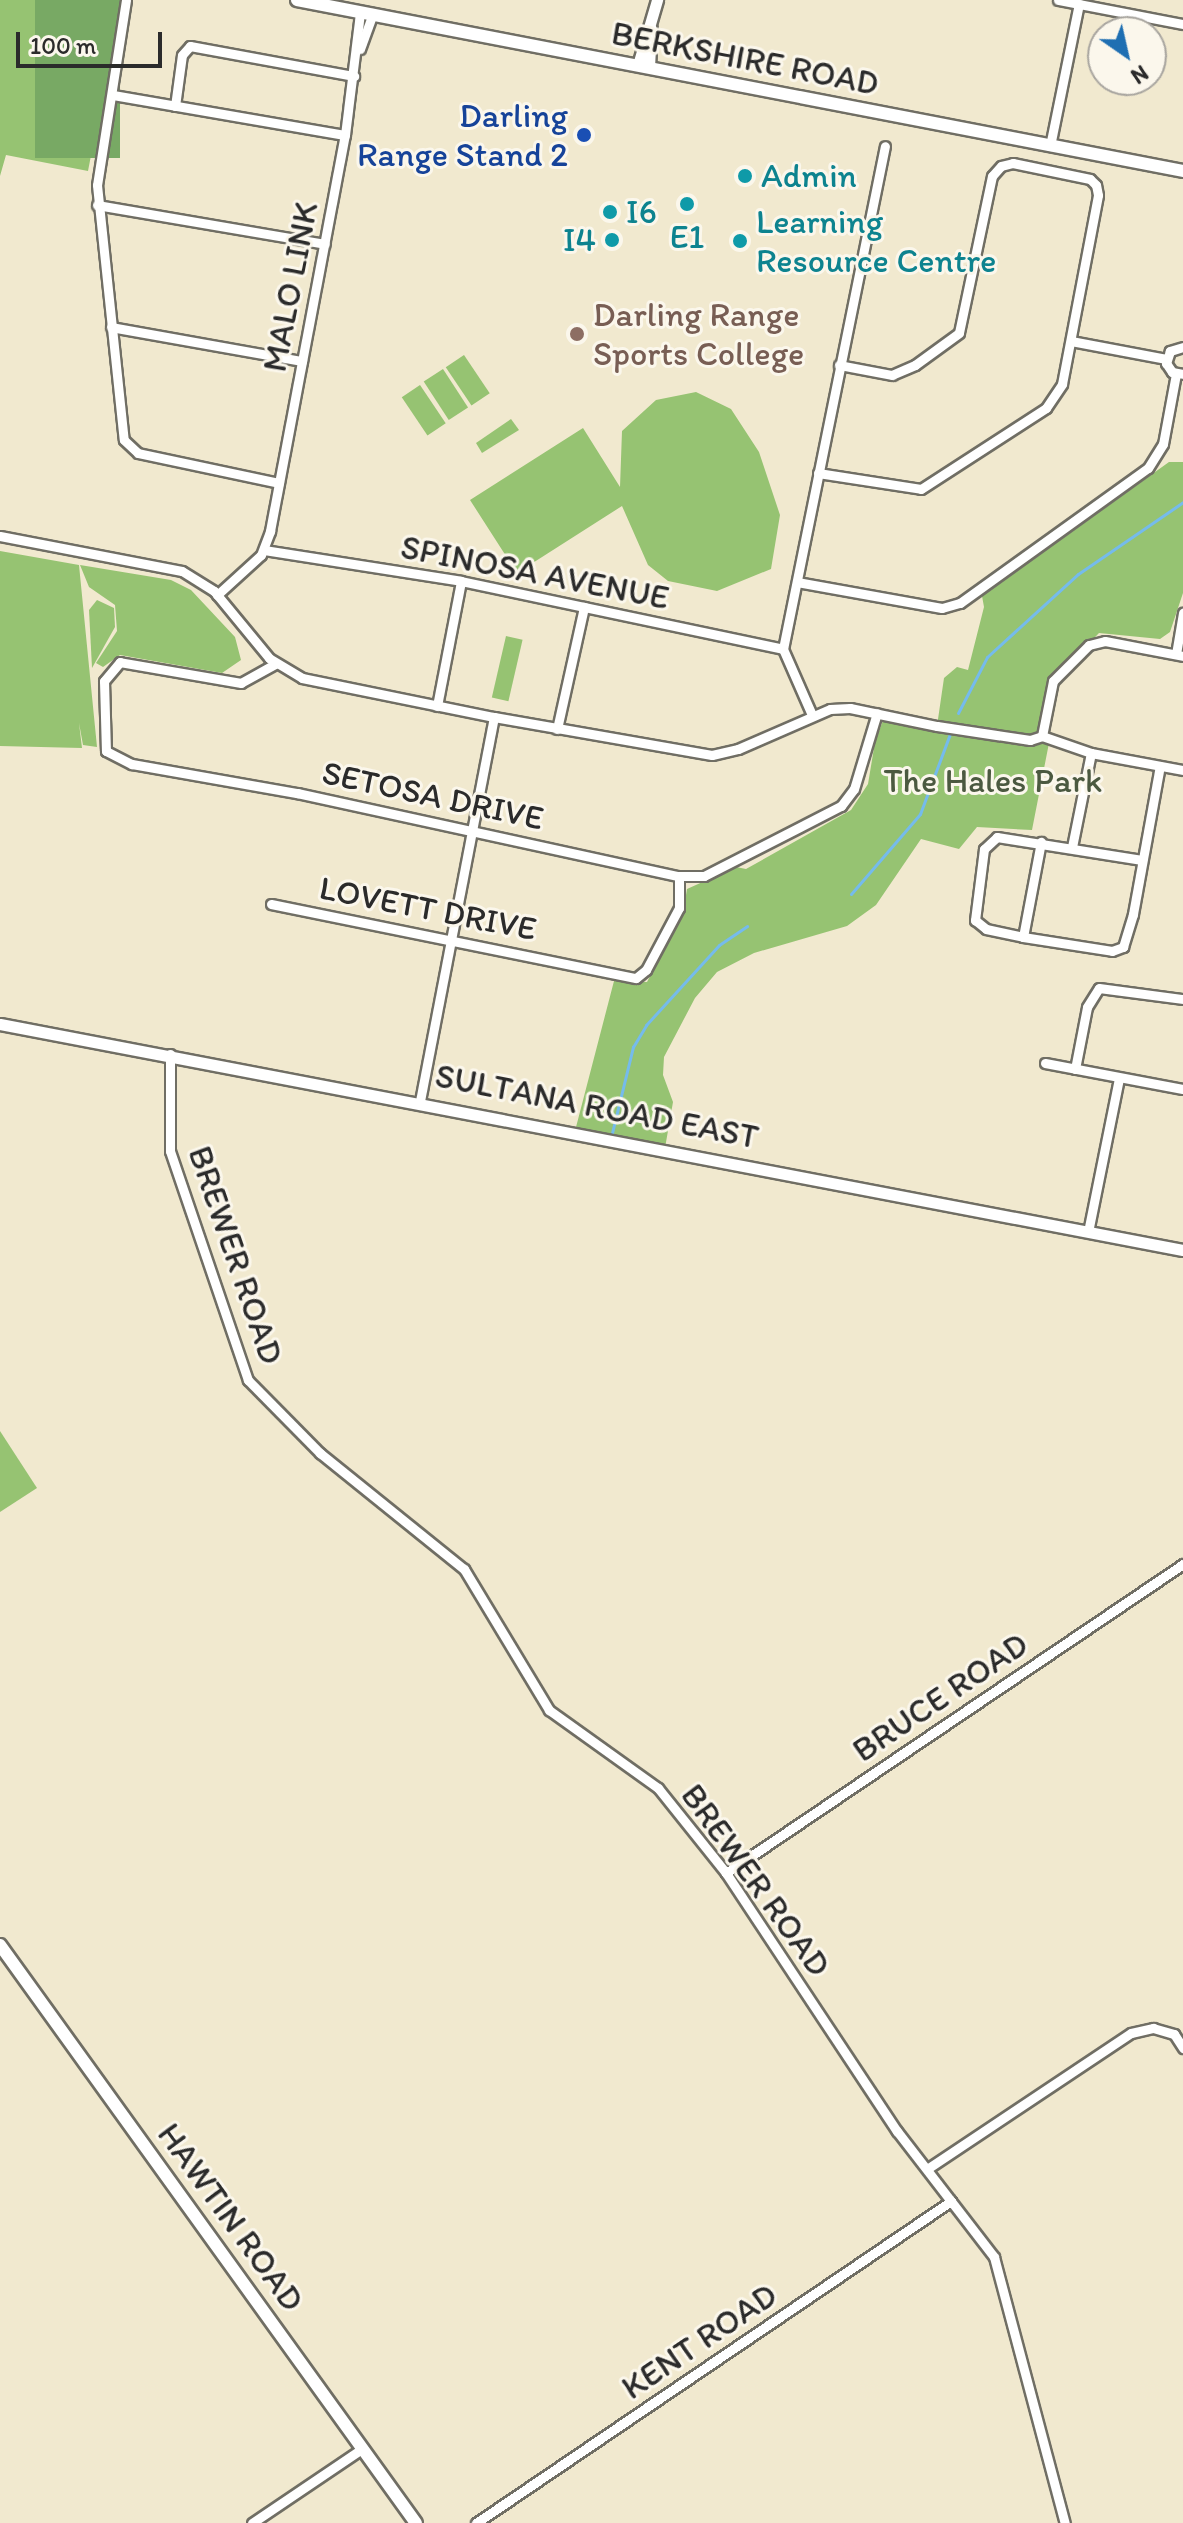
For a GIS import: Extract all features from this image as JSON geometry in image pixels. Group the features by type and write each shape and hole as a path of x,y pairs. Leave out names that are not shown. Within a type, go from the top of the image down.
{"main road":[{"name":"BERKSHIRE ROAD","path":"297,0 1183,171"},
{"name":"HAWTIN ROAD","path":"0,1945 416,2523"}],"street":[{"path":"644,66 657,0"},
{"path":"1058,0 1183,24"},
{"path":"127,4 97,205 124,440 129,447 279,483"},
{"path":"1050,146 1079,4"},
{"name":"MALO LINK","path":"264,550 325,244 366,12"},
{"path":"175,106 182,55 190,46 354,76"},
{"path":"113,95 345,135"},
{"path":"812,715 783,649 789,638 839,365 885,146"},
{"path":"818,473 912,489 935,484 1046,408 1060,391 1096,185 1090,179 1013,163 992,176 959,333 915,365 892,375 839,365"},
{"path":"97,205 325,244"},
{"path":"111,327 302,361"},
{"path":"797,582 942,608 960,603 1148,468 1163,444 1179,374 1166,359 1071,341"},
{"path":"1166,359 1173,348 1183,346"},
{"path":"0,536 182,571 215,593 272,661 302,678 437,706 696,753 726,753 812,715 840,707 1030,740 1043,738 1091,753 1183,770"},
{"path":"215,593 264,550"},
{"name":"SPINOSA AVENUE","path":"264,550 461,581 783,649"},
{"path":"437,706 461,581"},
{"path":"557,729 584,607"},
{"path":"1043,738 1053,681 1089,645 1105,641 1179,655 1183,613"},
{"name":"SETOSA DRIVE","path":"272,661 249,678 228,683 120,662 104,681 106,751 132,764 474,830 679,876 719,870 841,806 854,789 877,713"},
{"path":"420,1101 494,717"},
{"path":"1072,847 1091,753"},
{"path":"1142,860 997,837 984,849 975,920 986,929 1023,937 1112,951 1123,947 1142,860 1160,766"},
{"path":"1023,937 1041,842"},
{"name":"LOVETT DRIVE","path":"271,904 640,977 679,908 679,876"},
{"path":"1075,1069 1087,1007 1099,988 1183,999"},
{"name":"SULTANA ROAD EAST","path":"0,1024 420,1101 1183,1250"},
{"name":"BREWER ROAD","path":"170,1054 170,1151 248,1380 320,1453 464,1569 549,1710 658,1788 726,1873 927,2169 994,2257 1065,2523"},
{"path":"1045,1063 1183,1089"},
{"path":"1088,1232 1119,1078"},
{"name":"BRUCE ROAD","path":"726,1873 1183,1564"},
{"path":"927,2169 1131,2033 1153,2028 1174,2034 1183,2048"},
{"name":"KENT ROAD","path":"476,2523 951,2201"},
{"path":"252,2523 363,2448"}],"green space":[{"path":"0,0 121,0 88,171 6,155 0,176"},
{"path":"35,0 120,0 120,158 35,158"},
{"path":"464,355 490,393 471,405 446,367"},
{"path":"443,369 468,408 449,420 424,382"},
{"path":"420,385 446,423 427,435 402,397"},
{"path":"696,392 731,409 759,452 780,515 771,569 717,591 668,581 648,565 622,506 517,573 470,500 583,428 620,487 622,431 656,400"},
{"path":"511,419 519,430 482,453 476,443"},
{"name":"The Hales Park","path":"1169,462 1183,462 1183,593 1170,632 1160,639 1099,633 1053,681 1042,736 1049,743 1032,830 977,827 959,849 921,839 876,905 847,926 754,953 717,972 695,998 664,1057 663,1075 673,1102 665,1148 575,1131 614,981 647,982 683,913 687,889 736,867 746,869 851,810 868,784 875,742 885,715 937,726 944,678 957,667 968,670 984,607 982,596"},
{"path":"0,551 79,565 97,747 83,745 79,723 82,748 0,746"},
{"path":"80,565 171,580 191,590 235,637 241,660 222,673 120,655 103,667 96,663 117,631 115,605 89,587"},
{"path":"97,600 114,608 115,627 92,668 89,610"},
{"path":"506,636 523,640 508,701 492,697"},
{"path":"0,1431 37,1488 0,1512"}],"waterway":[{"path":"958,713 987,657 1078,574 1183,502"},
{"path":"851,894 920,814 954,723"},
{"path":"611,1137 633,1047 646,1025 719,945 747,926"}],"place":[{"name":"Darling Range Stand 2","path":"584,135"},
{"name":"Admin","path":"745,176"},
{"name":"E1","path":"687,204"},
{"name":"I6","path":"610,212"},
{"name":"I4","path":"612,240"},
{"name":"Learning Resource Centre","path":"740,241"},
{"name":"Darling Range Sports College","path":"577,334"}]}
